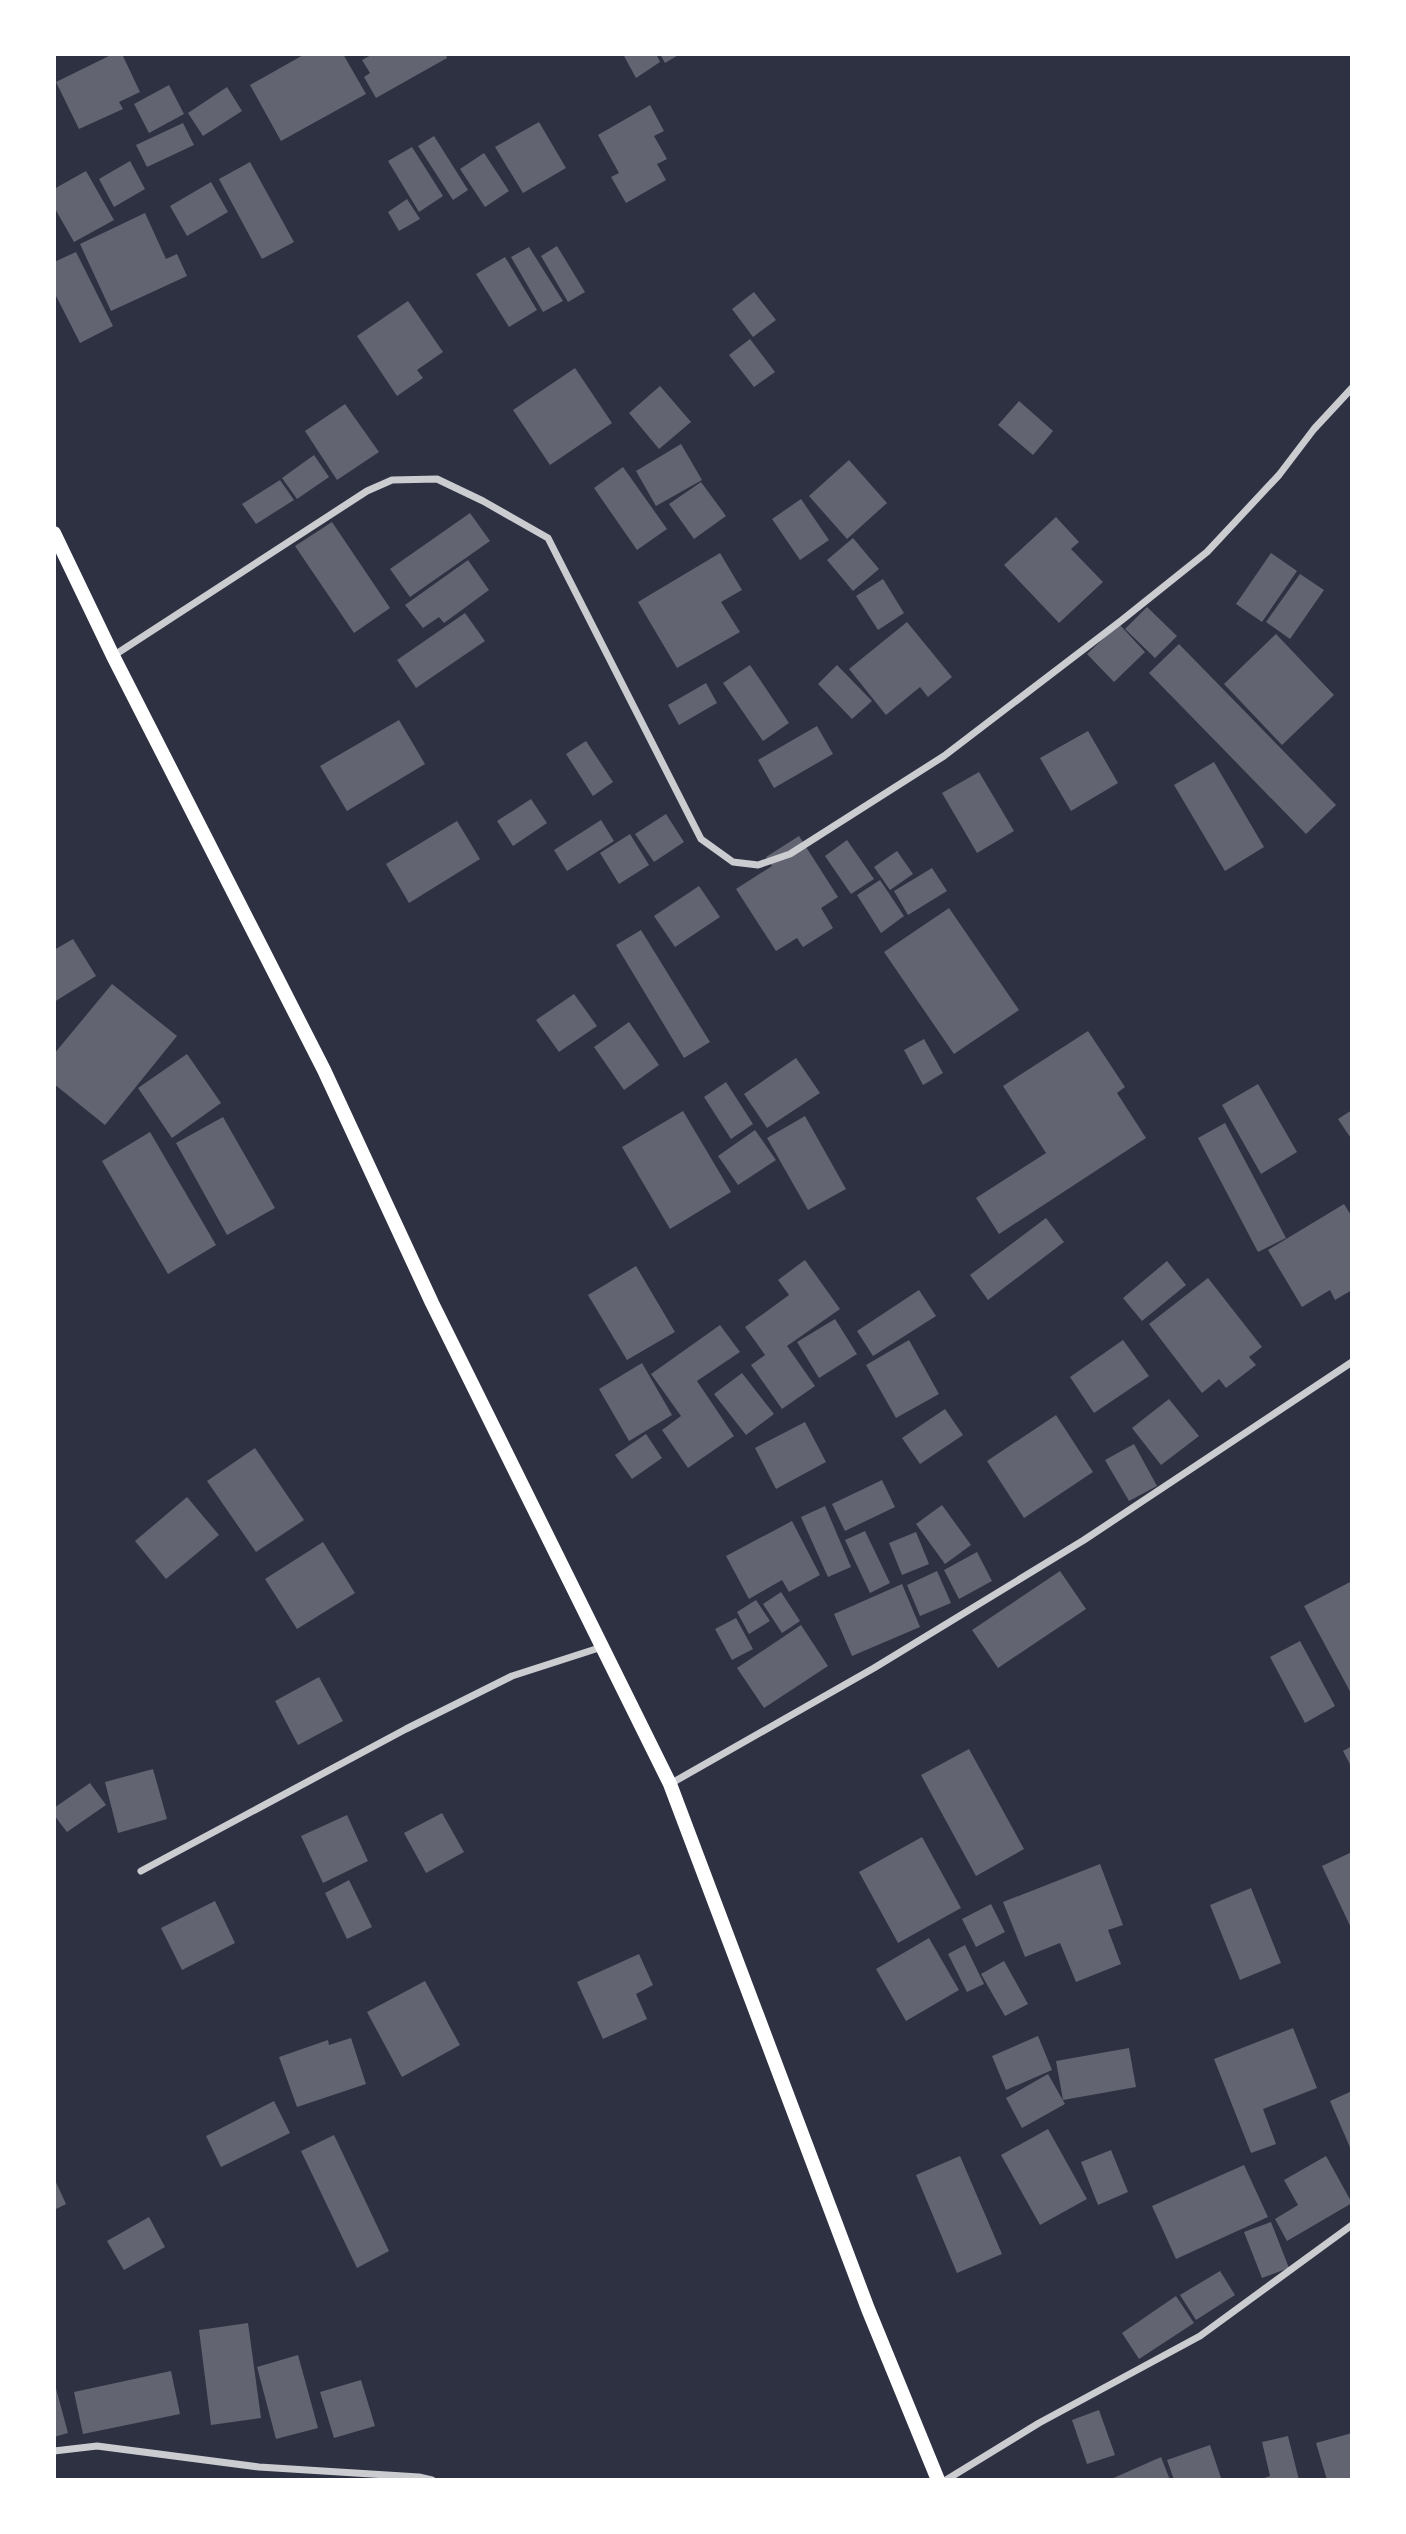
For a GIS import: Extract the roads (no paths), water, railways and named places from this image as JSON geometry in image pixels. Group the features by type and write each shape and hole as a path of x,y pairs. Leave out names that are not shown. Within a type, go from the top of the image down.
{"main road":[{"path":"54,533 113,656 324,1070 432,1303 670,1784 868,2309 938,2480"}],"street":[{"path":"113,656 366,491 392,480 437,479 548,538 701,839 733,862 758,865 790,854 944,756 1207,552 1279,475 1314,429 1352,388"},
{"path":"670,1784 874,1668 1084,1540 1352,1362"},
{"path":"141,1871 406,1729 500,1682 601,1647"},
{"path":"946,2480 1039,2423 1200,2336 1352,2225"},
{"path":"54,2451 97,2446 259,2467 432,2480"}]}
